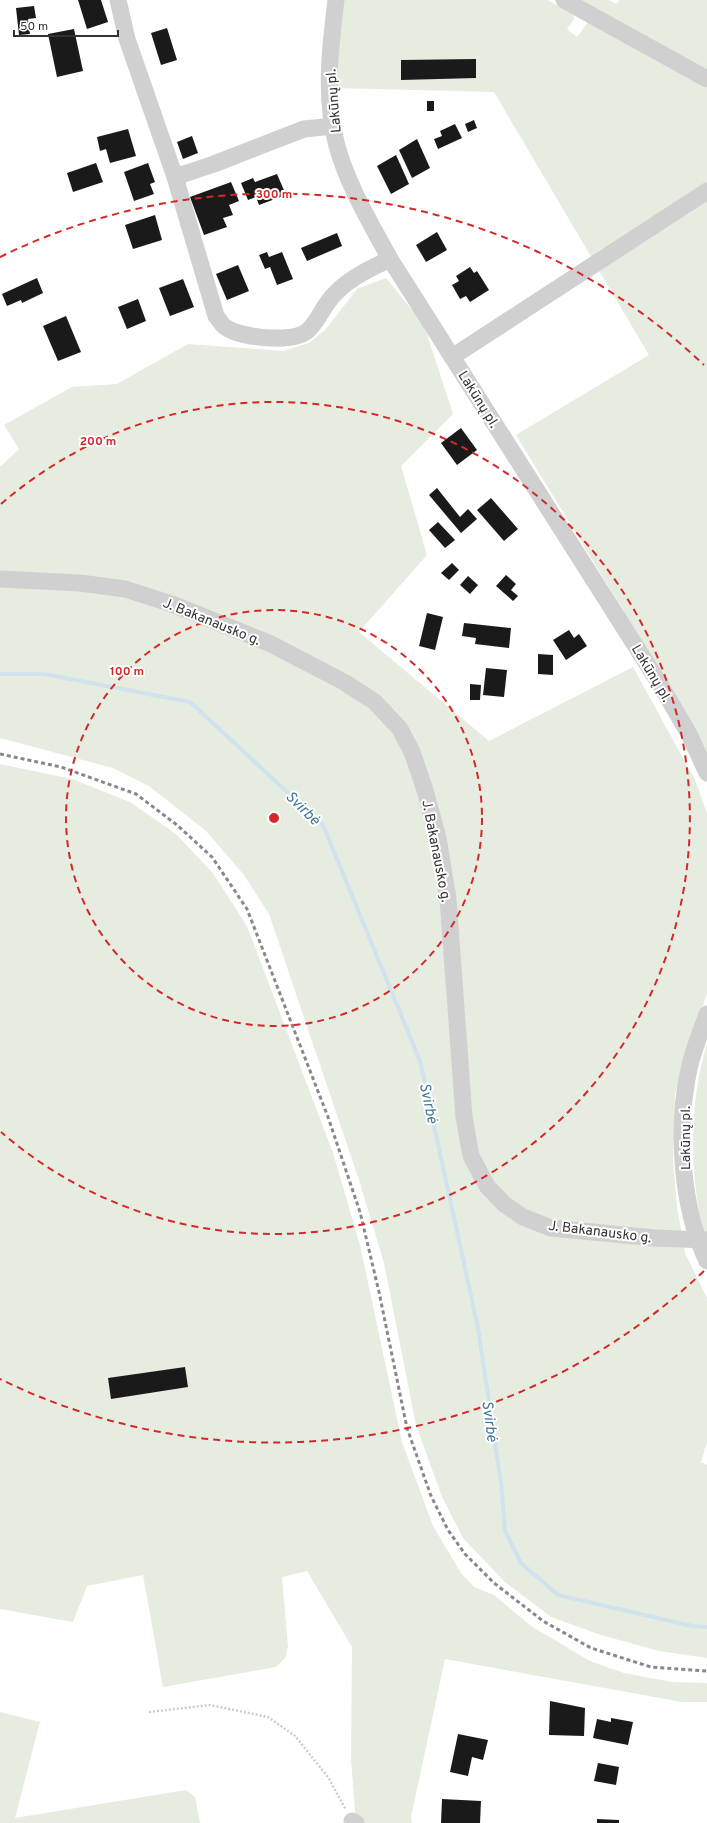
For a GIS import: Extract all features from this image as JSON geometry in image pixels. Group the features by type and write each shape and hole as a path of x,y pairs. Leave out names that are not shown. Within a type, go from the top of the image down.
{"street":[{"path":"118,0 127,39 138,74 175,176 216,316 223,326 239,334 263,337 299,336 307,331 328,301 343,286 360,273 390,259"},
{"name":"Lakūnų pl.","path":"336,0 329,56 330,107 337,145 346,174 356,197 390,259 632,639 689,734 707,773"},
{"path":"564,0 707,79"},
{"path":"175,176 214,164 304,129 334,126"},
{"path":"452,357 707,191"},
{"name":"J. Bakanausko g.","path":"0,579 80,583 125,589 172,604 271,644 344,682 375,702 400,730 412,752 425,790 438,838 448,900 464,1117 471,1156 487,1186 504,1204 523,1217 551,1228 702,1241"},
{"name":"Lakūnų pl.","path":"707,1014 689,1069 683,1112 683,1158 688,1202 702,1241 707,1261"}],"path":[{"path":"149,1712 210,1705 268,1717 295,1736 314,1759 328,1777 354,1822"}],"shaded area":[{"path":"342,0 547,0 573,14 574,19 567,29 577,37 588,22 707,88 707,186 593,260 494,92 335,88"},
{"path":"574,0 609,0 616,4 620,0 707,0 707,74"},
{"path":"707,200 707,757 635,630 516,435 649,355 598,269"},
{"path":"386,278 424,325 453,414 401,466 427,555 359,632 489,741 633,667 695,780 707,813 707,993 675,1094 673,1160 677,1207 685,1253 707,1298 707,1442 701,1462 707,1465 707,1658 659,1651 601,1635 551,1617 505,1582 463,1538 442,1497 416,1425 384,1263 359,1180 269,914 244,875 206,831 149,786 113,768 0,738 0,467 19,449 4,425 72,387 117,384 188,344 283,351 309,343 326,329 357,289"},
{"path":"0,764 72,779 130,802 176,834 212,872 247,926 333,1153 360,1245 402,1442 433,1526 461,1573 474,1587 494,1595 531,1626 590,1661 624,1673 672,1682 707,1683 707,1702 682,1702 445,1659 411,1817 412,1823 344,1823 355,1812 351,1759 352,1647 307,1571 282,1577 288,1647 285,1658 276,1667 163,1687 143,1575 87,1586 73,1622 0,1609"},
{"path":"707,1044 707,1233 704,1233 696,1188 693,1138 697,1089"},
{"path":"0,1712 40,1722 15,1818 186,1790 195,1797 200,1823 0,1823"}],"building":[{"path":"78,0 101,0 108,22 87,29"},
{"path":"34,6 36,18 28,19 30,34 19,35 16,8"},
{"path":"167,28 177,60 161,65 151,33"},
{"path":"74,29 83,71 57,77 48,34"},
{"path":"476,59 476,78 401,80 401,60"},
{"path":"427,101 434,101 434,111 427,111"},
{"path":"474,120 477,128 468,132 465,124"},
{"path":"455,124 462,138 438,149 434,139 442,136 440,131"},
{"path":"128,129 136,156 110,163 106,149 100,151 97,137"},
{"path":"192,136 198,153 183,159 177,142"},
{"path":"417,139 430,168 412,178 399,150"},
{"path":"396,155 409,184 391,194 377,166"},
{"path":"96,163 103,182 73,192 67,173"},
{"path":"148,163 155,182 150,184 154,194 134,201 124,172"},
{"path":"277,174 286,195 259,205 256,197 248,200 241,183 253,178 255,182"},
{"path":"231,182 239,201 229,205 233,215 223,218 227,227 204,235 190,197"},
{"path":"155,215 162,240 133,249 125,225"},
{"path":"437,232 447,250 426,262 416,245"},
{"path":"337,233 342,246 307,261 301,248"},
{"path":"267,252 269,257 282,252 293,279 277,285 270,267 265,269 259,255"},
{"path":"238,265 249,291 227,300 216,274"},
{"path":"470,267 474,273 477,271 489,290 470,302 466,296 460,299 452,285 459,281 456,276"},
{"path":"37,278 43,293 22,303 21,300 7,306 2,294"},
{"path":"183,279 194,307 170,316 159,288"},
{"path":"138,299 146,321 127,329 118,307"},
{"path":"66,316 81,352 58,361 43,326"},
{"path":"461,428 477,450 457,465 441,443"},
{"path":"437,488 460,517 468,509 477,519 461,533 429,495"},
{"path":"491,498 518,529 504,541 477,510"},
{"path":"438,522 455,540 445,548 429,530"},
{"path":"452,563 459,570 449,580 441,573"},
{"path":"506,575 516,584 511,590 518,596 513,601 496,586"},
{"path":"468,576 478,585 470,594 460,585"},
{"path":"427,613 443,617 435,650 419,646"},
{"path":"464,623 511,628 509,648 475,644 476,638 462,636"},
{"path":"569,630 574,638 579,634 587,646 566,660 553,640"},
{"path":"538,654 553,655 553,675 538,674"},
{"path":"486,668 507,670 504,697 483,695"},
{"path":"470,684 481,685 480,700 470,700"},
{"path":"185,1367 188,1387 111,1399 108,1378"},
{"path":"550,1701 585,1708 584,1736 549,1735"},
{"path":"611,1718 633,1722 628,1745 593,1738 597,1719 611,1722"},
{"path":"458,1734 488,1740 483,1760 472,1757 468,1776 450,1772"},
{"path":"598,1763 619,1767 616,1785 594,1781"},
{"path":"442,1799 481,1801 480,1823 441,1823"},
{"path":"597,1819 619,1820 619,1823 597,1823"}],"waterway":[{"name":"Svirbė","path":"0,674 44,674 190,702 323,825 420,1061 478,1328 501,1483 505,1531 521,1563 558,1595 692,1626 707,1627"}],"railway":[{"path":"0,754 61,767 136,794 177,825 212,857 247,909 328,1117 360,1212 379,1292 407,1428 431,1496 448,1530 465,1554 494,1583 543,1621 591,1648 651,1667 707,1671"}]}
